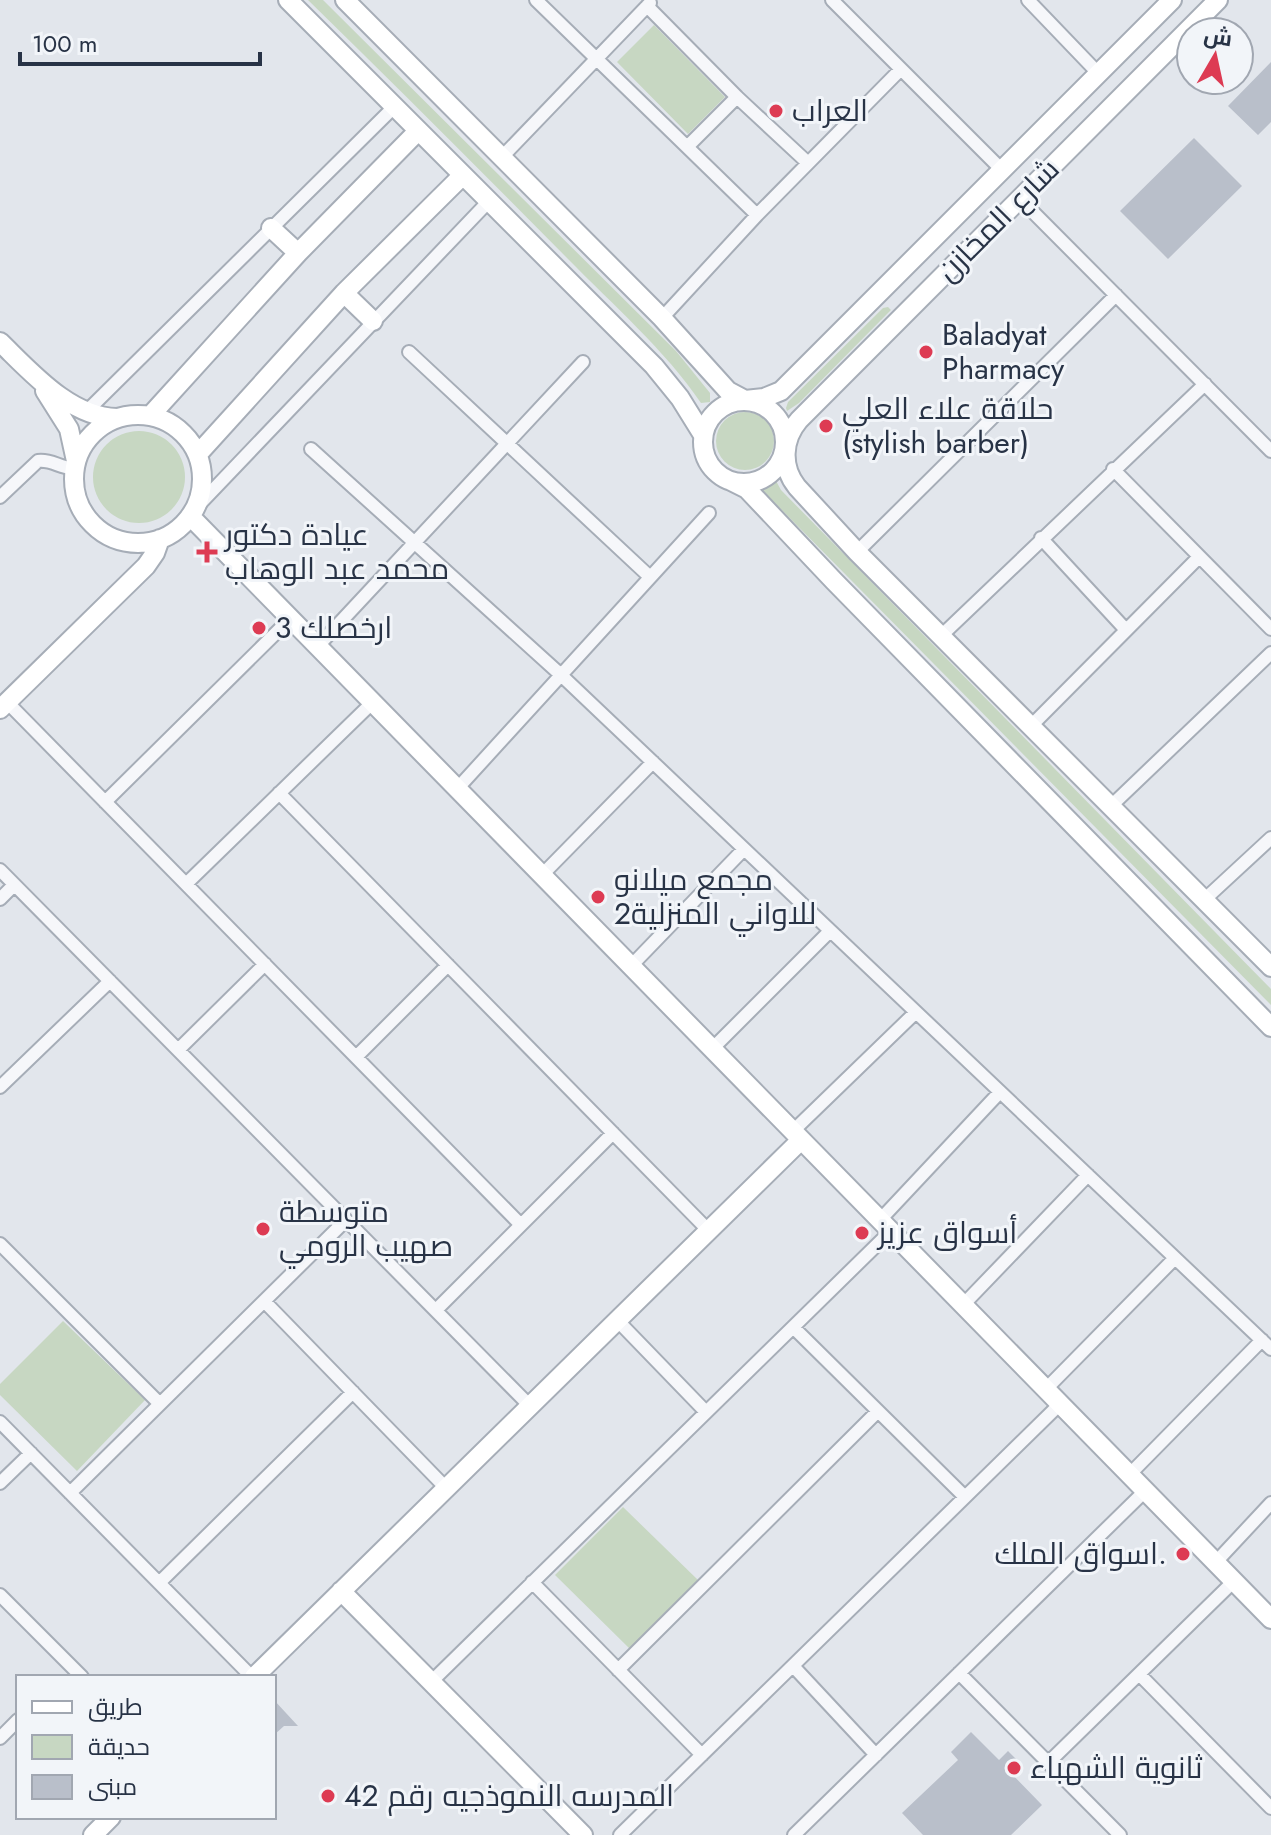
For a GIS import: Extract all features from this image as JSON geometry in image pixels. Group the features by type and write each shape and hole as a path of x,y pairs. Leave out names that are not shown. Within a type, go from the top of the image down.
{"main road":[{"path":"288,0 654,366 680,398 703,435"},
{"path":"345,0 662,318 728,391 771,410 785,432 790,479 857,552 1271,967"},
{"name":"شارع المخازن","path":"745,400 764,398 781,391 1172,0"},
{"name":"شارع المخازن","path":"786,446 790,432 799,420 1218,0"},
{"path":"150,416 298,253 418,131"},
{"path":"198,454 344,293 463,175"},
{"path":"271,228 298,253"},
{"path":"895,277 899,291 910,300 918,301"},
{"path":"344,293 373,321"},
{"path":"876,296 890,301 898,320"},
{"path":"0,342 34,376 64,417 74,444 76,495 80,507 97,528 134,543 160,539 182,526 201,492 202,473 198,454 187,436 170,423 150,416 105,418 86,412 34,376"},
{"path":"745,400 717,410 708,421 703,435 703,449 718,474 747,489 1271,1027"},
{"path":"75,465 87,439 117,418"},
{"path":"731,481 746,483 760,480 773,472 782,460 786,446"},
{"path":"192,513 290,619 1271,1619"},
{"path":"4,706 146,566 160,539"},
{"path":"255,1675 709,1231 797,1136"},
{"path":"341,1591 583,1835"},
{"path":"93,1835 109,1819"}],"street":[{"path":"536,0 757,215"},
{"path":"832,0 1002,170"},
{"path":"1028,0 1098,73"},
{"path":"503,156 650,3 737,97 808,163"},
{"path":"662,318 757,215 901,69"},
{"path":"688,146 737,97"},
{"path":"86,412 394,107"},
{"path":"1020,199 1271,451"},
{"path":"192,513 489,201"},
{"path":"857,552 1116,295"},
{"path":"409,352 650,577"},
{"path":"318,646 583,362"},
{"path":"941,636 1205,384"},
{"path":"311,449 561,675 1266,1344 1130,1474"},
{"path":"0,497 38,461 46,460 64,468 75,465"},
{"path":"1113,469 1271,629"},
{"path":"457,789 709,513"},
{"path":"1041,538 1126,630"},
{"path":"1031,726 1199,557"},
{"path":"105,802 290,619"},
{"path":"1111,806 1271,653"},
{"path":"186,884 373,702"},
{"path":"4,706 105,802 521,1225"},
{"path":"542,875 653,762"},
{"path":"279,793 709,1231"},
{"path":"1204,900 1271,838"},
{"path":"631,966 744,849"},
{"path":"0,870 530,1406"},
{"path":"0,899 14,885"},
{"path":"712,1049 830,931"},
{"path":"178,1050 265,964"},
{"path":"356,1057 448,965"},
{"path":"0,1087 110,981"},
{"path":"797,1136 916,1012"},
{"path":"431,1682 793,1327 1000,1092"},
{"path":"436,1310 613,1133"},
{"path":"963,1305 1088,1175"},
{"path":"70,1493 346,1220"},
{"path":"0,1244 160,1404"},
{"path":"1046,1389 1175,1258"},
{"path":"264,1301 446,1488"},
{"path":"617,1320 706,1412"},
{"path":"793,1327 965,1497"},
{"path":"159,1583 353,1392"},
{"path":"620,1835 1060,1404"},
{"path":"618,1670 878,1411"},
{"path":"0,1422 251,1675"},
{"path":"0,1483 31,1453"},
{"path":"794,1835 1145,1491"},
{"path":"1216,1562 1271,1503"},
{"path":"1049,1762 1234,1581"},
{"path":"532,1582 702,1755"},
{"path":"0,1595 77,1672"},
{"path":"793,1666 876,1755"},
{"path":"959,1673 1120,1835"},
{"path":"1139,1674 1271,1808"},
{"path":"0,1738 16,1722"}],"green space":[{"path":"308,0 323,0 676,351 710,393 710,402 701,403 638,328"},
{"path":"654,25 725,97 688,134 617,62"},
{"path":"883,308 891,310 799,403 787,411 788,402"},
{"path":"745,412 765,421 774,441 765,461 745,470 725,461 716,441 725,421"},
{"path":"139,431 156,435 171,445 181,460 185,477 181,494 171,509 156,519 139,523 122,519 107,509 97,494 93,477 97,460 107,445 122,435"},
{"path":"775,479 781,490 1271,989 1271,1005 762,490"},
{"path":"63,1321 145,1400 77,1471 0,1395 0,1384"},
{"path":"623,1507 698,1580 630,1649 555,1575"}],"building":[{"path":"1271,62 1271,122 1258,135 1228,106 1238,96 1255,96 1255,78"},
{"path":"1194,138 1242,186 1168,259 1120,211"},
{"path":"276,1702 298,1726 284,1726 276,1733"},
{"path":"971,1732 999,1760 1008,1751 1018,1761 1008,1770 1042,1805 1011,1835 923,1835 902,1813 958,1760 951,1752"}],"place":[{"name":"العراب","path":"776,111"},
{"name":"Baladyat Pharmacy","path":"926,352"},
{"name":"حلاقة علاء العلي (stylish barber)","path":"826,426"},
{"name":"عيادة دكتور محمد عبد الوهاب","path":"207,552"},
{"name":"ارخصلك 3","path":"259,628"},
{"name":"مجمع ميلانو للاواني المنزلية2","path":"598,897"},
{"name":"متوسطة صهيب الرومي","path":"263,1229"},
{"name":"أسواق عزيز","path":"862,1233"},
{"name":"اسواق الملك.","path":"1183,1554"},
{"name":"ثانوية الشهباء","path":"1014,1768"},
{"name":"المدرسه النموذجيه رقم 42","path":"328,1796"}]}
